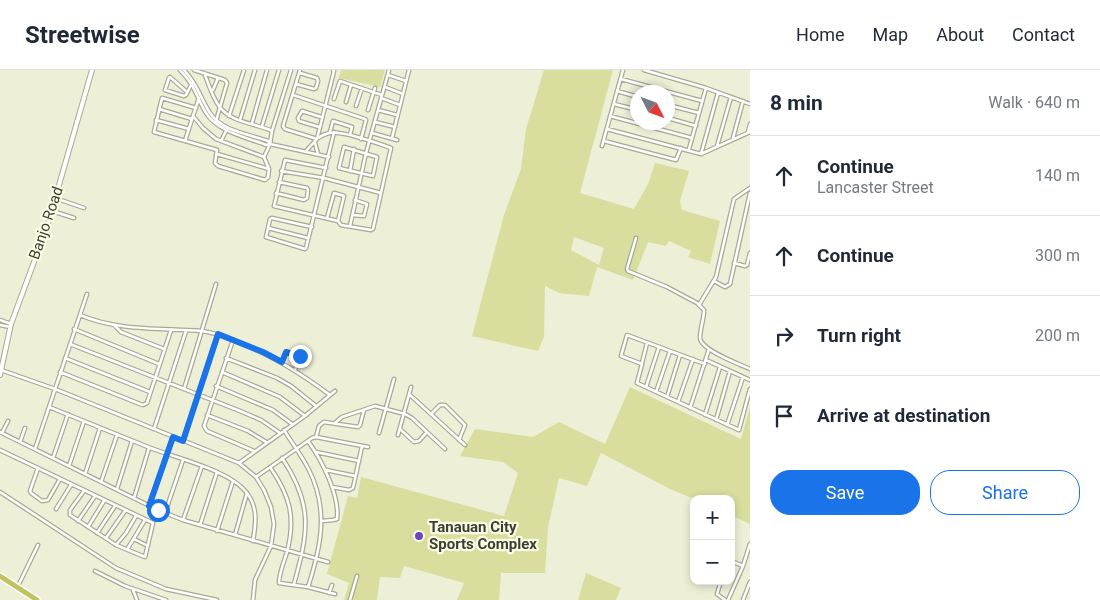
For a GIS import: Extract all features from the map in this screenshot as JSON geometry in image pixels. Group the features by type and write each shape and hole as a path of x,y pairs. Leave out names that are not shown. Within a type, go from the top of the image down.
{"highway":[{"path":"0,576 37,600"}],"street":[{"name":"Banjo Road","path":"0,373 1,359 10,325 51,211 92,70"},
{"path":"181,70 192,81 215,121"},
{"path":"194,70 225,80 227,83 215,121"},
{"path":"229,116 244,70"},
{"path":"240,120 255,70"},
{"path":"252,124 268,70"},
{"path":"262,126 279,70"},
{"path":"264,157 270,144 272,131 291,70"},
{"path":"318,154 317,140 319,128 333,70"},
{"path":"350,226 366,153 389,70"},
{"path":"392,138 409,70"},
{"path":"602,146 623,70"},
{"path":"644,70 706,88 750,104"},
{"path":"296,84 314,89 318,81 317,78 300,72 296,84 284,128 317,140"},
{"path":"204,73 220,107 229,116 272,131"},
{"path":"388,76 406,82"},
{"path":"187,92 170,77 168,78 166,91 185,96 187,92 192,81"},
{"path":"213,92 218,78"},
{"path":"621,79 702,101"},
{"path":"192,81 206,114 227,129 266,145 270,144 329,157"},
{"path":"334,99 340,81 373,92 400,105"},
{"path":"346,102 351,85"},
{"path":"384,87 403,94"},
{"path":"356,106 362,88"},
{"path":"368,110 375,88"},
{"path":"689,150 706,88"},
{"path":"617,91 630,95"},
{"path":"701,154 718,93"},
{"path":"185,141 200,94"},
{"path":"293,95 366,119 361,138"},
{"path":"718,146 730,97"},
{"path":"159,109 193,117 209,134 221,141 264,157 269,169 268,177 265,180 218,166 215,163 217,150 154,132 156,120 159,109 162,98 196,108"},
{"path":"733,140 743,101"},
{"path":"614,104 630,108"},
{"path":"675,107 699,113"},
{"path":"378,110 398,116"},
{"path":"319,128 299,121 298,118 302,111 322,117"},
{"path":"610,116 692,138"},
{"path":"156,120 189,129"},
{"path":"675,120 696,126"},
{"path":"330,132 333,121 352,127 350,135"},
{"path":"375,122 394,127"},
{"path":"607,129 701,154 749,132 750,124"},
{"path":"221,141 227,129"},
{"path":"306,151 317,140 330,132 350,135 391,148 373,229 339,224 338,221 273,204 284,161 287,159 326,168"},
{"path":"312,227 272,218 268,228 268,239 305,249 312,227 334,132"},
{"path":"372,133 397,140"},
{"path":"604,140 676,160 681,148"},
{"path":"344,147 354,149 377,157 372,176 338,167 344,147"},
{"path":"350,171 354,149"},
{"path":"217,154 269,169"},
{"path":"281,171 324,178 381,192"},
{"path":"276,193 304,200 307,198 307,188 279,182"},
{"path":"699,305 714,281 734,199 750,188"},
{"path":"327,218 334,193 344,196 338,221"},
{"path":"714,281 725,287 730,284 750,193"},
{"path":"55,198 84,208"},
{"path":"352,214 364,216 366,210 366,203 356,200"},
{"path":"51,211 74,218"},
{"path":"268,228 309,238"},
{"path":"636,238 628,271 666,287 699,305 704,310 700,338 703,344 733,362 750,368"},
{"path":"734,263 746,266 750,253"},
{"path":"184,389 216,284"},
{"path":"36,449 87,294"},
{"path":"80,315 98,322 218,334 282,362 330,395"},
{"path":"0,320 10,325"},
{"path":"0,324 10,325"},
{"path":"114,324 121,332 164,349"},
{"path":"74,329 159,364"},
{"path":"60,372 144,405 147,403 171,330"},
{"path":"154,429 186,331"},
{"path":"183,441 218,334"},
{"path":"642,364 621,356 627,335 680,355 720,367 750,380"},
{"path":"233,340 204,426 207,431 254,451"},
{"path":"647,343 637,383 738,430 750,389"},
{"path":"70,344 261,420 280,433"},
{"path":"646,387 659,347"},
{"path":"690,408 709,349"},
{"path":"656,392 670,351"},
{"path":"282,362 286,352 300,356 295,370"},
{"path":"667,397 680,355"},
{"path":"65,358 150,392"},
{"path":"226,358 277,378 291,386 316,406"},
{"path":"678,402 693,359"},
{"path":"705,415 720,367"},
{"path":"716,420 730,371"},
{"path":"222,372 280,397 305,416"},
{"path":"0,373 55,389 239,462 256,477 271,507 274,524 271,546 255,580 253,600"},
{"path":"727,425 743,377"},
{"path":"379,433 394,379"},
{"path":"216,386 273,410 292,424"},
{"path":"398,435 411,387"},
{"path":"239,462 305,416 335,391"},
{"path":"410,395 465,445"},
{"path":"431,414 440,405 445,405 465,425 459,440"},
{"path":"336,423 342,417 375,406 405,414 412,418 445,449"},
{"path":"49,407 149,448 202,466 233,480 247,493 252,502 256,514 253,540"},
{"path":"316,437 321,423 324,422 358,427 364,409"},
{"path":"52,458 68,414"},
{"path":"207,415 248,431 266,442"},
{"path":"68,466 84,420"},
{"path":"8,421 1,433 149,506 200,526 328,562"},
{"path":"85,474 100,427"},
{"path":"20,442 25,428"},
{"path":"284,430 310,471 319,500 322,521 317,559 308,587"},
{"path":"400,430 416,442 427,432"},
{"path":"101,482 117,435"},
{"path":"149,506 173,437"},
{"path":"256,477 316,437 368,447"},
{"path":"117,489 132,441"},
{"path":"308,441 326,470 332,487 337,514 333,520 322,521"},
{"path":"332,487 351,489 362,446"},
{"path":"134,498 149,448"},
{"path":"0,450 153,523 145,557 128,548 116,545 70,515 70,510 84,491"},
{"path":"316,452 359,461"},
{"path":"282,458 294,476 303,500 306,523 302,555 294,584"},
{"path":"165,513 183,460"},
{"path":"183,520 202,466"},
{"path":"270,467 281,483 290,504 292,523 279,583 294,584 335,594"},
{"path":"38,468 30,491 42,501 48,500 60,479"},
{"path":"326,470 355,476"},
{"path":"200,526 217,472"},
{"path":"217,531 233,480"},
{"path":"56,509 71,485"},
{"path":"0,492 116,568 166,589 217,600"},
{"path":"234,536 247,493"},
{"path":"78,520 94,496"},
{"path":"88,527 104,500"},
{"path":"97,533 116,506"},
{"path":"106,538 125,511"},
{"path":"116,545 136,516"},
{"path":"128,548 145,520"},
{"path":"134,538 148,546"},
{"path":"720,585 717,594 727,600 743,566 750,544"},
{"path":"17,587 38,545"},
{"path":"735,563 743,566"},
{"path":"95,571 132,589 166,600"},
{"path":"350,600 357,576"},
{"path":"742,600 750,583"},
{"path":"329,593 332,585"},
{"path":"132,589 137,600"}],"green space":[{"path":"341,70 385,70 380,87 339,78"},
{"path":"544,70 613,70 580,193 634,209 648,184 655,163 689,171 680,201 682,210 720,221 710,264 688,257 691,251 669,241 666,246 648,242 633,280 597,267 589,296 559,293 545,286 544,337 538,351 472,336 504,215 521,169 526,129","holes":["574,237 604,248 599,265 571,250"]},
{"path":"630,387 741,439 750,407 750,524 735,517 735,495 690,495 690,497 601,453 587,486 559,478 548,527 545,573 501,573 499,600 457,600 464,583 404,566 400,578 380,577 377,600 344,600 349,583 327,574 348,496 357,498 361,477 504,516 518,473 503,462 460,456 475,429 533,437 559,422 605,444"},
{"path":"586,573 621,588 616,600 578,600"}],"place":[{"name":"Tanauan City Sports Complex","path":"419,536"}],"route":[{"path":"158,510 149,506 173,437 183,441 218,334 263,352 282,362 286,352 300,356"}]}
